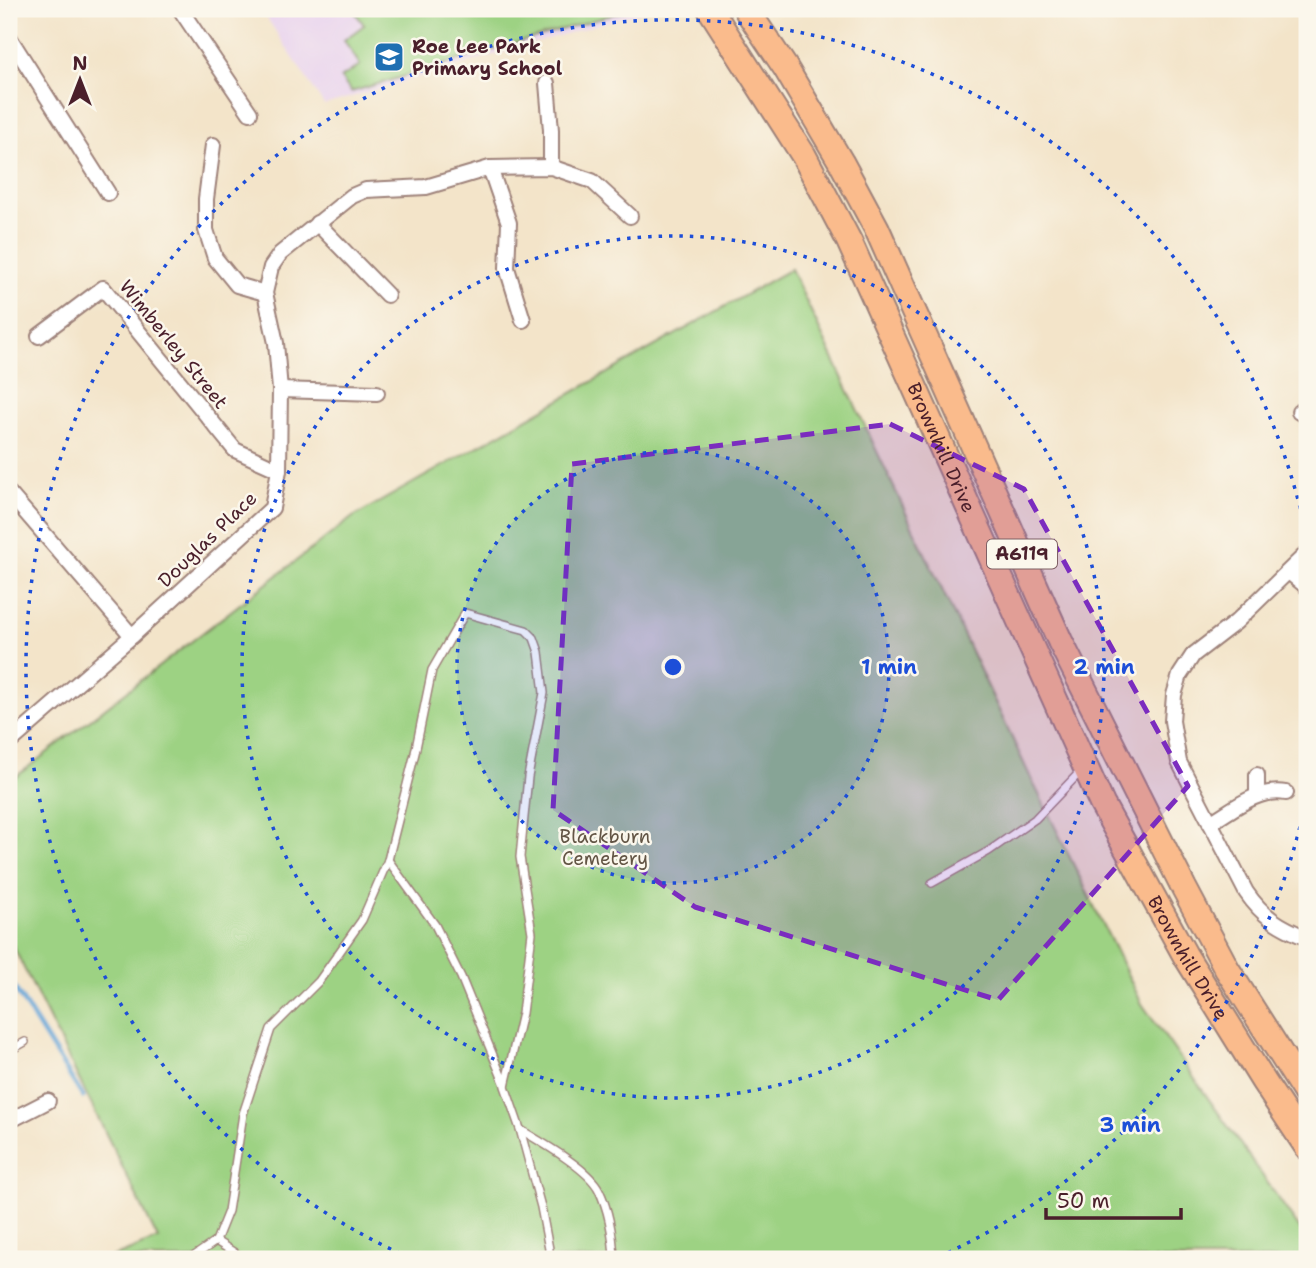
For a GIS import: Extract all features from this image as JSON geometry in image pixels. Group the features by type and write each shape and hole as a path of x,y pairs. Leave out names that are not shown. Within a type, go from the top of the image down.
{"highway":[{"name":"Brownhill Drive","path":"710,9 804,156 849,241 1084,768 1185,955 1307,1147"},
{"name":"Brownhill Drive","path":"746,9 785,67 877,229 1060,640 1227,970 1307,1095"}],"street":[{"path":"180,9 250,113"},
{"path":"9,37 108,193"},
{"path":"547,83 551,167"},
{"path":"213,145 205,230 215,258 237,285 265,293 271,267 280,254 352,196 366,190 426,187 490,168 551,167 592,181 630,216"},
{"path":"490,168 509,223 507,268 523,320"},
{"path":"317,223 387,295"},
{"name":"Wimberley Street","path":"39,336 103,288 235,450 279,470"},
{"name":"Douglas Place","path":"9,743 132,636 272,508 279,470 280,390 276,344 265,293"},
{"path":"280,390 377,393"},
{"path":"9,494 132,636"},
{"path":"1307,553 1236,622 1193,655 1180,675 1174,695 1172,721 1180,761 1246,892 1257,909 1281,927 1307,938"},
{"path":"1289,572 1307,587"},
{"path":"1257,775 1257,795"},
{"path":"1209,823 1257,795 1271,791 1286,793"},
{"path":"9,1121 48,1101"}],"lane":[{"path":"190,1259 216,1241 228,1211 243,1114 271,1029 319,981 362,920 388,860 432,670 465,613 526,630 534,638 539,652 544,693 528,777 520,857 532,933 522,1013 505,1086"},
{"path":"932,883 989,851 1035,819 1084,768"},
{"path":"388,860 435,925 461,977 505,1086 520,1129 541,1208 549,1250 548,1259"},
{"path":"9,1051 25,1042"},
{"path":"520,1129 568,1159 598,1188 613,1235 614,1259"},
{"path":"216,1241 244,1259"}],"highlighted area":[{"path":"890,424 1024,489 1188,786 998,1000 695,907 553,810 572,464"}],"shaded area":[{"name":"Roe Lee Park Primary School","path":"261,9 649,9 324,105"}],"green space":[{"name":"Roe Lee Park Primary School","path":"353,9 631,9 351,92 341,78 360,65 344,40 364,25"},
{"name":"Blackburn Cemetery","path":"791,269 1028,772 1142,1004 1307,1239 1307,1259 108,1259 158,1239 9,938 9,782 353,517"}],"waterway":[{"path":"9,979 83,1097"}],"place":[{"name":"Roe Lee Park Primary School","path":"389,57"}]}
